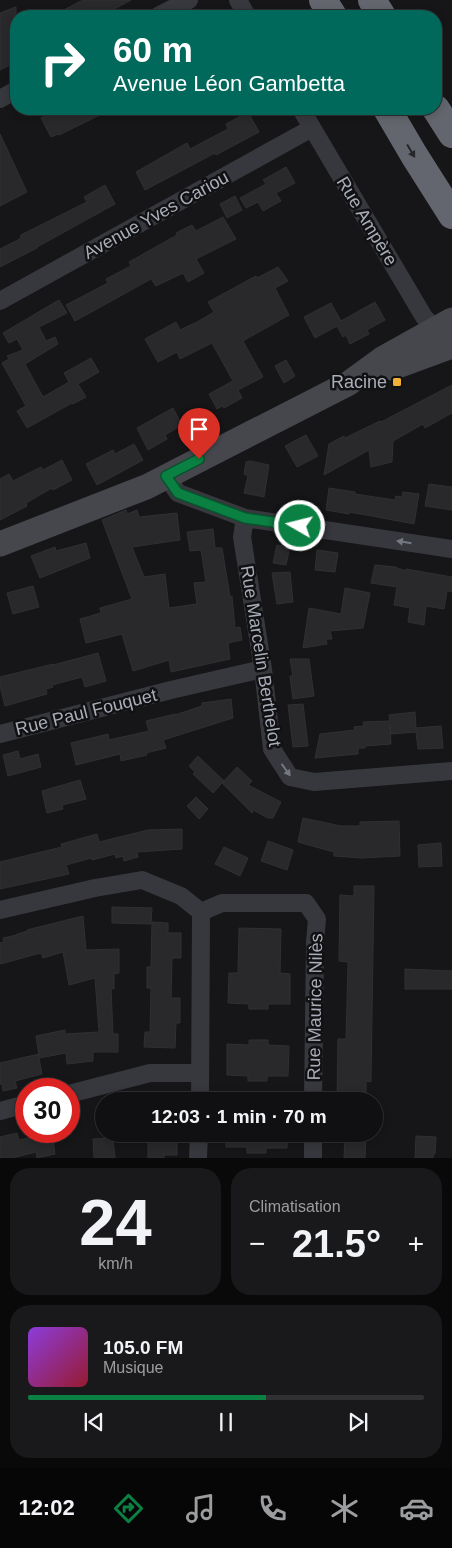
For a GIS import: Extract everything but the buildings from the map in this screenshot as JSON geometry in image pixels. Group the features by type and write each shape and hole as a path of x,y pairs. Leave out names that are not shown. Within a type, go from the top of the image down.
{"highway":[{"path":"390,115 452,216"},
{"path":"440,115 452,134"}],"street":[{"path":"170,10 189,0"},
{"name":"Rue Ampère","path":"304,115 424,317 448,336"},
{"name":"Avenue Yves Cariou","path":"0,301 312,128"},
{"path":"0,544 142,489 349,382 448,336"},
{"path":"166,476 178,493 245,518 452,549"},
{"name":"Rue Marcelin Berthelot","path":"245,518 242,537 263,669 272,749 290,776 314,782 452,770"},
{"name":"Rue Paul Fouquet","path":"0,734 171,690 263,669"},
{"path":"0,910 95,888 142,880 181,896 201,912 200,1092"},
{"name":"Rue Maurice Nilès","path":"201,912 222,903 306,903 317,919 313,1092"},
{"path":"80,1091 150,1073 200,1073"},
{"path":"0,1111 15,1107"},
{"path":"198,1158 199,1142"},
{"path":"313,1142 313,1158"}],"place":[{"name":"Racine","path":"397,382"}],"route":[{"path":"199,459 166,476 178,493 245,518 300,526"}]}
